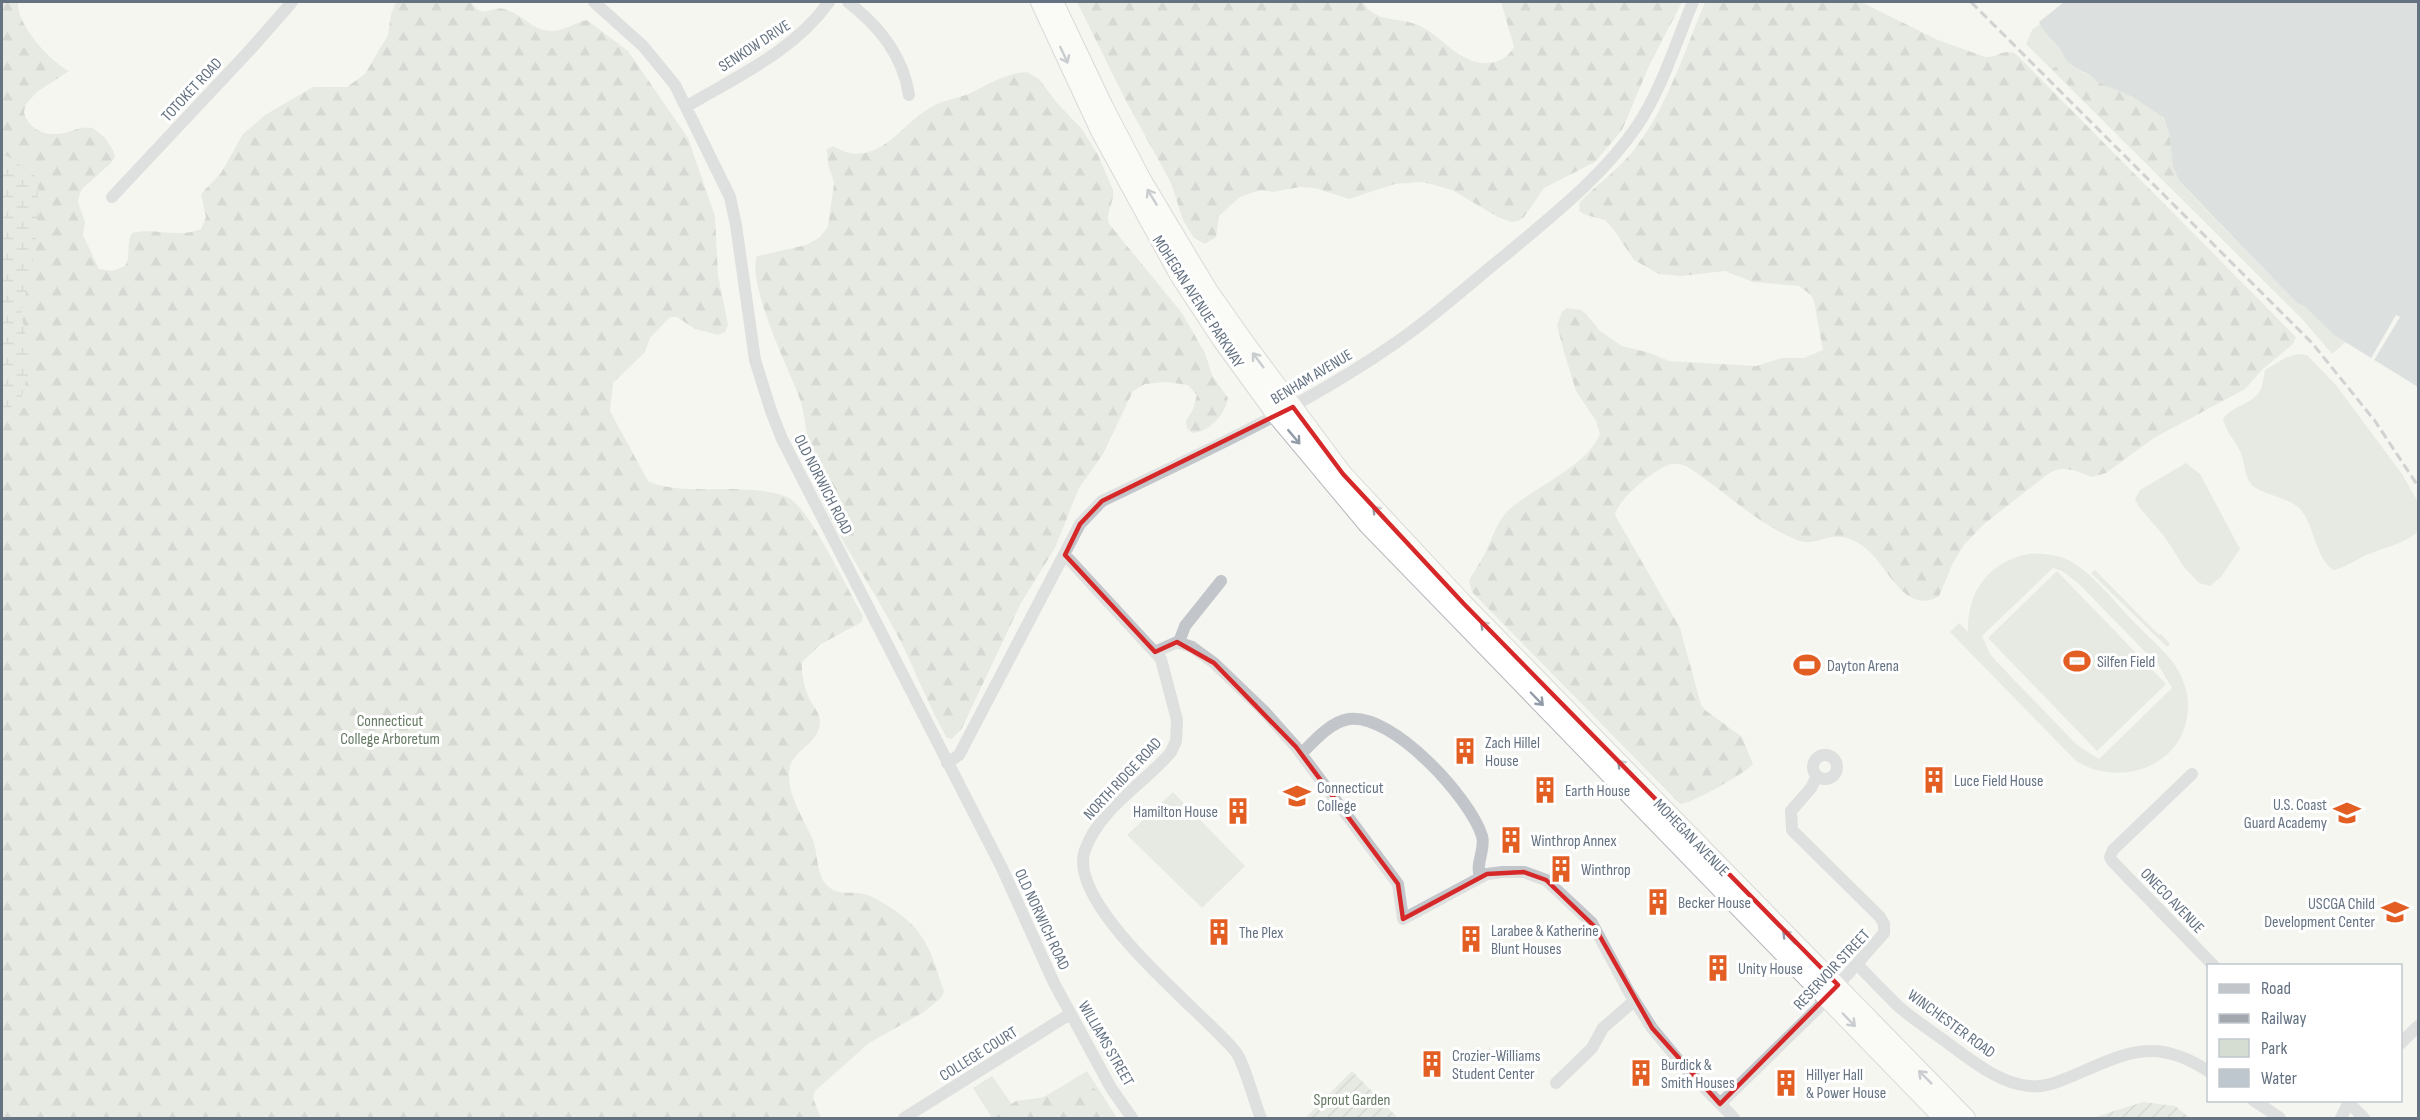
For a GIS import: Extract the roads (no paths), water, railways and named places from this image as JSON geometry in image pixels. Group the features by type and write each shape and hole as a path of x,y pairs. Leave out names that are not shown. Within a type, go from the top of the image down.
{"highway":[{"name":"MOHEGAN AVENUE PARKWAY","path":"1040,2 1101,133 1179,275 1221,339 1277,416 1368,525 1414,561"},
{"name":"MOHEGAN AVENUE PARKWAY","path":"1054,2 1142,180 1208,290 1343,474 1414,561"},
{"name":"MOHEGAN AVENUE","path":"1414,561 1832,991 1966,1119"},
{"name":"MOHEGAN AVENUE","path":"1832,991 1943,1119"}],"street":[{"name":"TOTOKET ROAD","path":"112,197 292,2"},
{"name":"OLD NORWICH ROAD","path":"594,2 643,46 663,69 687,106 730,196 755,360 782,439 1002,868 1054,983"},
{"name":"SENKOW DRIVE","path":"687,106 788,47 815,22 829,2"},
{"path":"848,2 872,21 893,50 906,78 909,95"},
{"name":"BENHAM AVENUE","path":"947,763 959,755 1080,524 1102,501 1277,416 1395,344 1524,240 1594,177 1638,124 1658,86 1694,2"},
{"name":"NORTH RIDGE ROAD","path":"1065,555 1155,652 1162,663 1178,727 1176,743 1164,760 1102,820 1086,846 1082,872 1094,896 1133,949 1234,1049 1261,1119"},
{"path":"1179,642 1185,626 1221,581"},
{"path":"1155,652 1169,644 1179,642 1202,654 1228,675 1301,754 1398,884 1403,919 1480,877 1495,872 1524,872 1540,876 1551,884 1594,926 1634,1001 1675,1056 1734,1119"},
{"path":"1301,754 1332,727 1349,719 1380,725 1402,738 1438,773 1466,805 1482,838 1478,866 1480,877"},
{"name":"ONECO AVENUE","path":"2192,774 2113,850 2110,857 2212,964"},
{"name":"RESERVOIR STREET","path":"1720,1104 1832,991 1885,932 1884,923 1795,835 1791,825 1791,812 1811,788 1817,776"},
{"name":"WINCHESTER ROAD","path":"1857,964 1899,1007 1977,1065 2007,1080 2029,1086 2050,1085 2133,1051 2160,1051 2184,1056 2207,1070"},
{"name":"WILLIAMS STREET","path":"1054,983 1111,1088 1132,1119"},
{"path":"1556,1083 1592,1048 1603,1028 1634,1001"},
{"name":"COLLEGE COURT","path":"904,1119 1070,1014"},
{"path":"2402,1042 2418,1026"},
{"path":"2254,1102 2280,1119"},
{"path":"2341,1119 2348,1102"},
{"path":"2349,1102 2364,1119"}],"water":[{"path":"2064,2 2418,2 2418,387 2334,335 2305,307 2295,301 2180,182 2173,167 2170,136 2164,118 2133,97 2096,81 2067,61 2039,22"}],"railway":[{"path":"1971,2 2312,343 2375,421 2418,486"}],"place":[{"name":"Silfen Field","path":"2077,661"},
{"name":"Dayton Arena","path":"1807,665"},
{"name":"Zach Hillel House","path":"1465,751"},
{"name":"Luce Field House","path":"1934,780"},
{"name":"Earth House","path":"1545,790"},
{"name":"Connecticut College","path":"1297,796"},
{"name":"Hamilton House","path":"1238,811"},
{"name":"U.S. Coast Guard Academy","path":"2347,813"},
{"name":"Winthrop Annex","path":"1511,840"},
{"name":"Winthrop","path":"1561,869"},
{"name":"Becker House","path":"1658,902"},
{"name":"USCGA Child Development Center","path":"2395,912"},
{"name":"The Plex","path":"1219,932"},
{"name":"Larabee & Katherine Blunt Houses","path":"1471,939"},
{"name":"Unity House","path":"1718,968"},
{"name":"Crozier-Williams Student Center","path":"1432,1064"},
{"name":"Burdick & Smith Houses","path":"1641,1073"},
{"name":"Hillyer Hall & Power House","path":"1786,1083"}],"park label":[{"name":"Connecticut College Arboretum","path":"390,729"},
{"name":"Sprout Garden","path":"1352,1099"}]}
